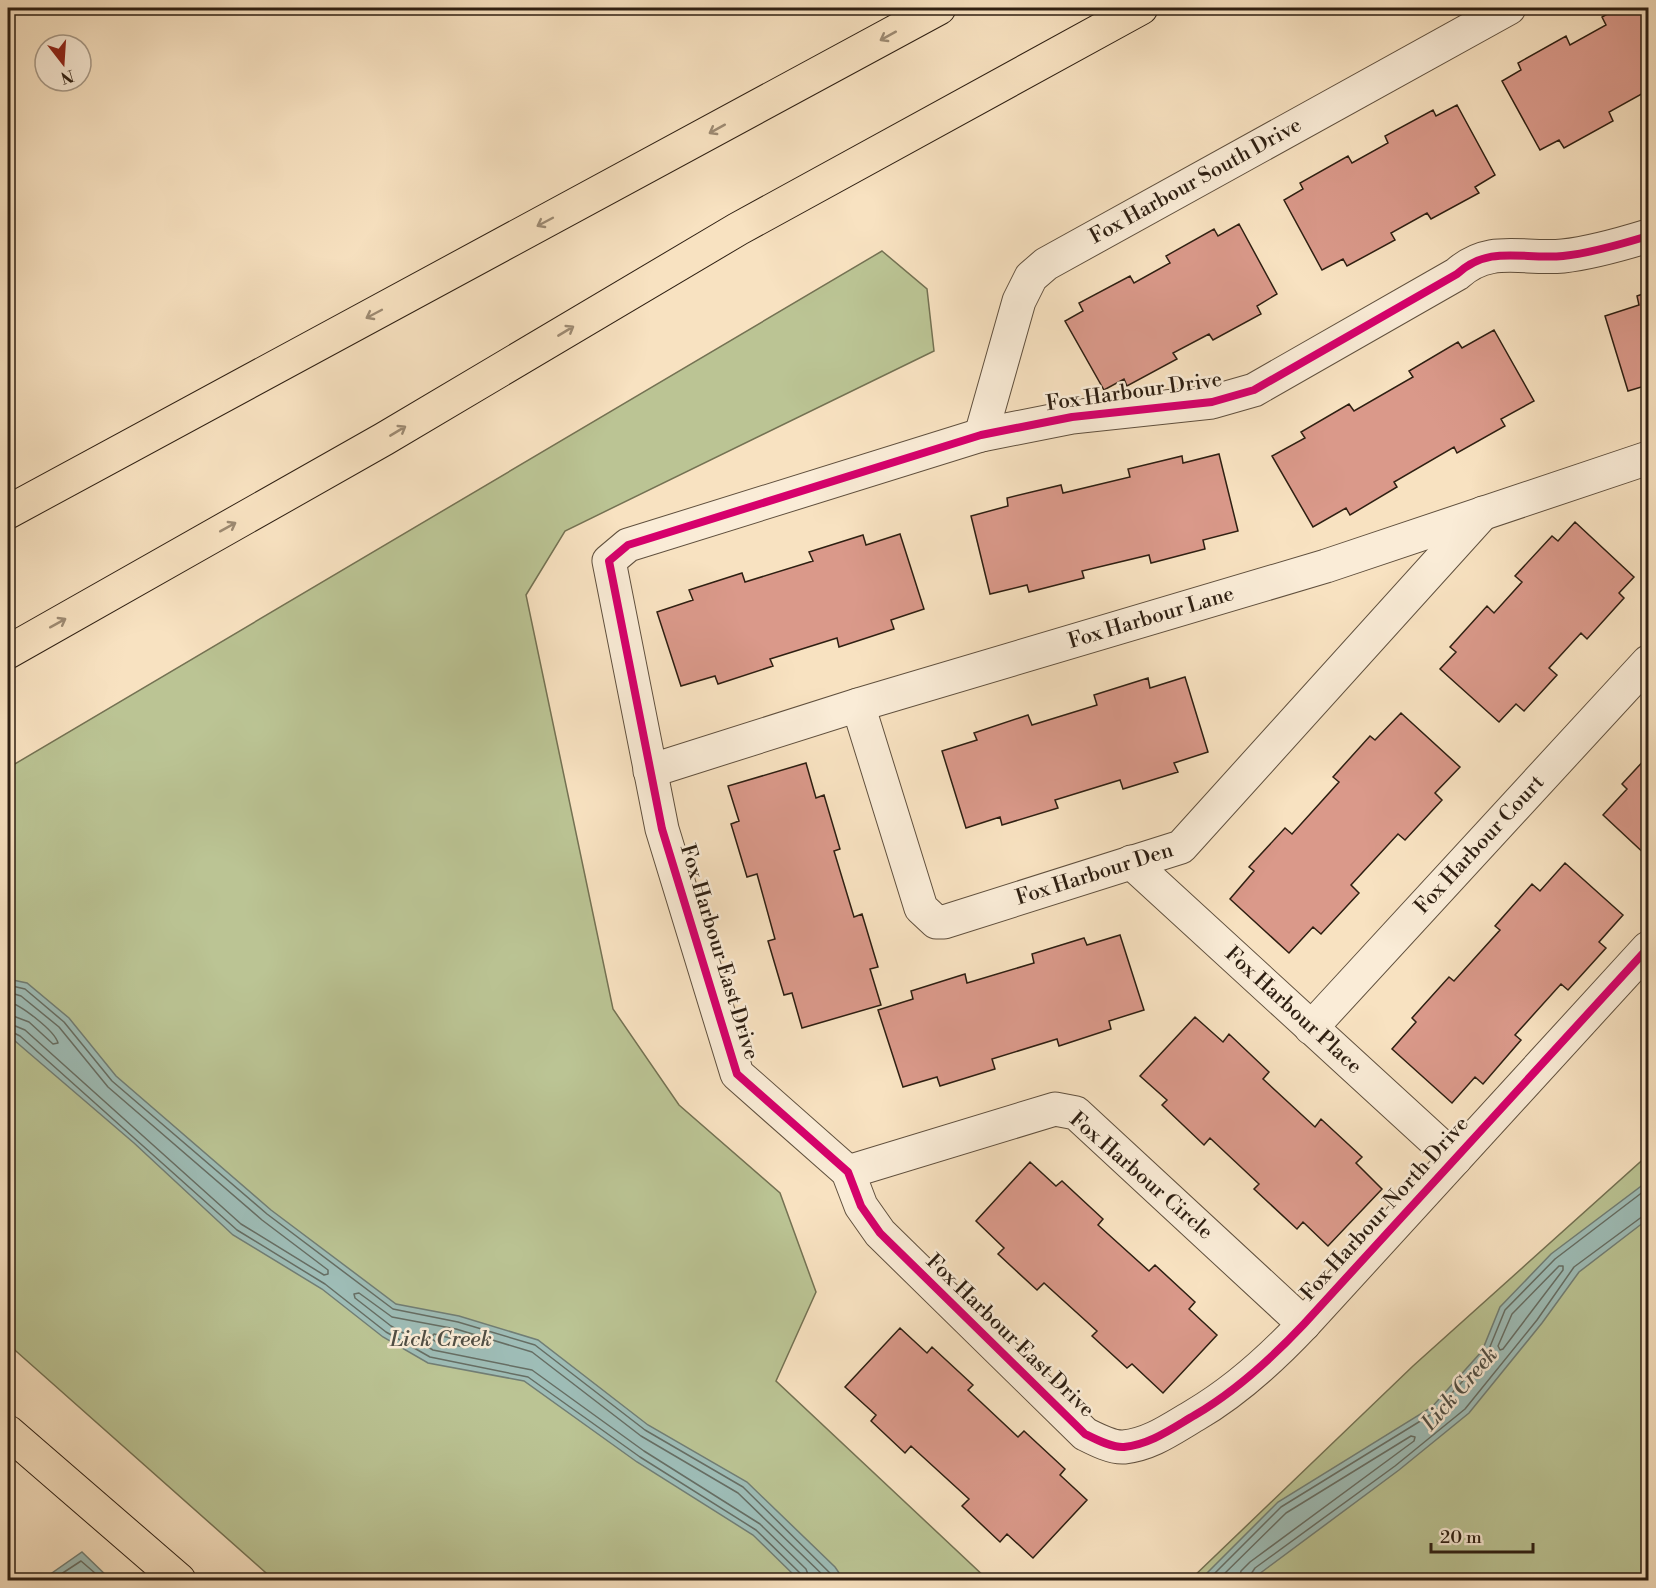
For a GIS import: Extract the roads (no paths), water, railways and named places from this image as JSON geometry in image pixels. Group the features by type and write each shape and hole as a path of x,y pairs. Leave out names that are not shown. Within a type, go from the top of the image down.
{"main road":[{"path":"8,512 939,8"},
{"path":"8,652 384,439 738,230 1141,8"},
{"path":"8,1432 179,1581"}],"street":[{"name":"Fox Harbour South Drive","path":"981,435 1021,295 1031,277 1046,264 1509,8"},
{"name":"Fox Harbour Drive","path":"609,561 628,545 981,435 1072,417 1212,402 1254,390 1457,274 1471,262 1494,255 1562,256 1648,236"},
{"name":"Fox Harbour Lane","path":"650,771 858,705 1326,566 1648,458"},
{"name":"Fox Harbour Den","path":"858,705 921,908 936,922 944,922 1181,847 1485,512"},
{"name":"Fox Harbour East Drive","path":"609,561 662,829 737,1074 848,1172 861,1206 890,1243 1085,1434 1116,1446"},
{"name":"Fox Harbour Court","path":"1311,1028 1648,662"},
{"name":"Fox Harbour Place","path":"1131,862 1455,1160"},
{"name":"Fox Harbour North Drive","path":"1116,1446 1152,1441 1210,1408 1250,1377 1304,1324 1648,948"},
{"name":"Fox Harbour Circle","path":"848,1172 1055,1108 1069,1110 1076,1113 1304,1324"}],"water":[{"name":"Lick Creek","path":"8,979 27,983 69,1018 116,1076 271,1210 396,1304 459,1316 538,1340 648,1425 747,1482 835,1567 844,1580 799,1580 753,1535 637,1462 524,1381 428,1363 383,1337 322,1289 233,1235 134,1143 8,1035"},
{"name":"Lick Creek","path":"1648,1181 1648,1219 1579,1272 1542,1323 1469,1413 1399,1470 1251,1580 1200,1580 1278,1502 1432,1407 1482,1351 1500,1307 1551,1254"},
{"path":"82,1552 111,1580 42,1580"}]}
